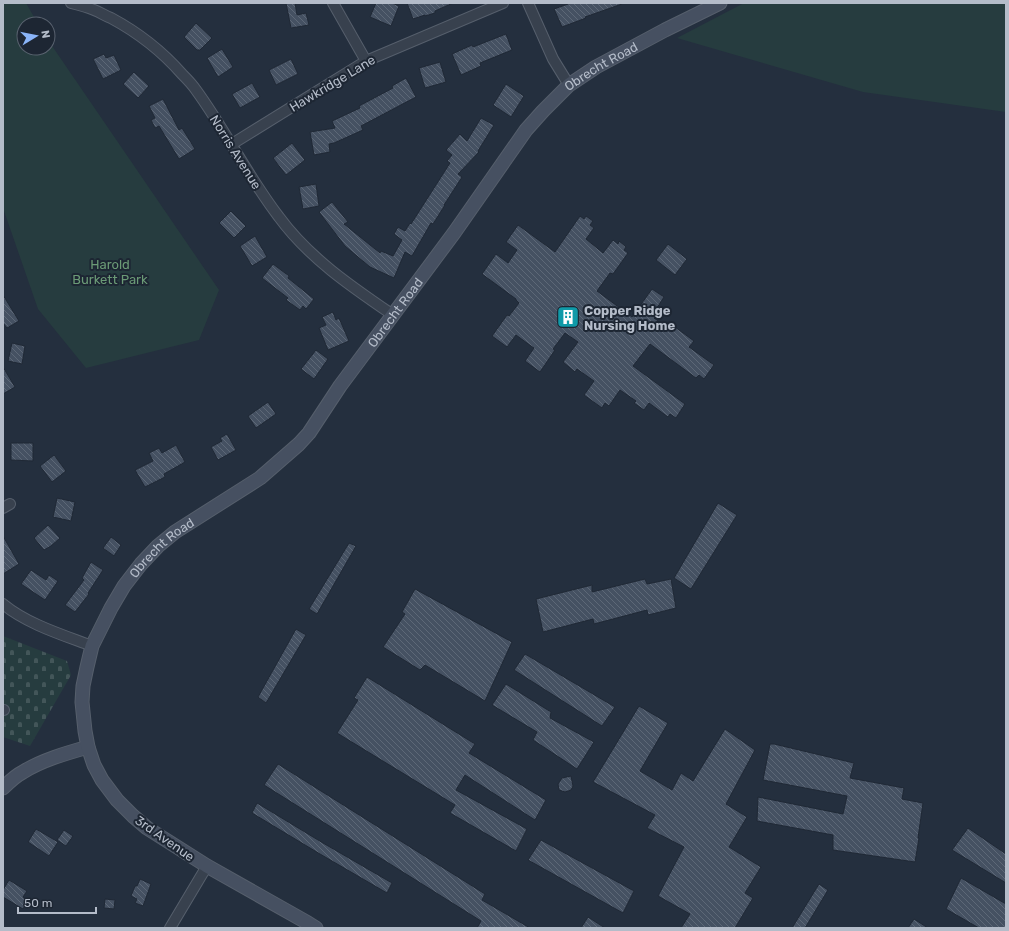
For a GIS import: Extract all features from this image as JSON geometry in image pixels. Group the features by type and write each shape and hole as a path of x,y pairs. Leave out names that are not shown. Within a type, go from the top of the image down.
{"street":[{"name":"Norris Avenue","path":"71,3 95,10 124,25 147,40 169,59 195,89 232,144 259,188 279,217 297,239 355,289 393,315"},
{"path":"333,3 366,61"},
{"name":"Hawkridge Lane","path":"232,144 366,61 503,3"},
{"path":"528,3 553,59 569,85"},
{"name":"Obrecht Road","path":"92,646 111,608 121,592 141,564 158,546 175,532 260,478 299,444 309,432 340,386 454,233 526,130 543,111 569,85 596,67 634,46 720,3"},
{"path":"3,604 26,619 49,630 92,646"},
{"name":"3rd Avenue","path":"92,646 83,686 82,702 85,731 94,765 102,780 117,800 147,828 207,866 308,922 316,928"},
{"path":"3,788 11,780 34,765 88,747"},
{"path":"170,928 207,866"}],"green space":[{"name":"Harold Burkett Park","path":"3,3 26,3 33,16 16,16 16,56 56,56 56,52 219,290 199,340 86,368 38,309 3,208"},
{"path":"744,3 1006,3 1006,112 863,92 677,38"},
{"path":"3,636 67,661 71,675 30,746 3,737"}],"building":[{"path":"286,3 295,3 297,15 306,13 309,25 291,28"},
{"path":"376,3 392,3 399,6 391,26 370,17"},
{"path":"407,3 453,3 435,11 435,13 413,19"},
{"path":"571,3 622,4 562,27 554,9"},
{"path":"196,23 212,38 200,50 197,50 184,37"},
{"path":"506,34 512,50 480,63 481,66 461,75 452,54 472,45 473,47"},
{"path":"222,49 233,67 218,77 207,58"},
{"path":"104,54 106,58 114,55 121,70 103,79 93,59"},
{"path":"291,59 298,74 276,85 269,70"},
{"path":"440,62 446,82 425,88 419,68"},
{"path":"134,72 149,86 138,98 123,84"},
{"path":"406,78 416,97 361,126 363,130 329,144 330,152 314,155 310,132 335,128 332,121 360,108 359,106 393,88 392,86"},
{"path":"252,83 260,97 240,108 232,94"},
{"path":"506,84 524,96 511,117 493,105"},
{"path":"163,99 179,130 182,128 195,149 179,159 159,126 155,128 151,120 155,118 149,106"},
{"path":"481,118 494,125 478,151 479,152 458,174 462,177 433,224 431,223 412,256 405,252 394,278 370,267 345,246 319,212 332,202 348,222 344,224 380,253 381,251 393,256 402,240 394,234 398,227 405,231 410,223 411,224 450,163 447,161 452,155 446,150 460,134 467,141"},
{"path":"292,143 305,160 286,175 273,158"},
{"path":"316,184 319,206 303,209 299,187"},
{"path":"231,211 246,226 234,238 219,223"},
{"name":"Copper Ridge Nursing Home","path":"580,216 584,219 586,216 593,221 590,225 594,228 586,239 603,253 613,240 618,244 619,241 626,247 624,250 628,253 613,274 610,273 597,291 632,317 652,289 664,297 655,311 658,313 654,318 672,332 675,327 694,341 689,347 714,365 704,379 699,375 696,378 650,344 633,366 685,404 676,418 670,414 668,417 649,403 644,410 634,403 636,401 620,390 609,406 605,403 602,408 584,395 594,381 577,369 575,372 563,362 578,342 565,333 553,349 555,350 540,372 525,361 534,348 516,335 507,347 492,336 507,315 509,316 519,303 516,299 482,274 496,254 508,263 517,250 506,242 518,225 555,252"},
{"path":"255,236 267,257 252,266 240,246"},
{"path":"668,244 687,259 675,275 656,260"},
{"path":"273,264 289,276 288,278 314,299 306,309 303,306 300,310 286,300 288,298 262,278"},
{"path":"3,295 19,321 7,328 3,323"},
{"path":"333,312 336,320 339,318 349,341 328,350 319,328 326,325 322,317"},
{"path":"12,343 25,346 22,364 8,361"},
{"path":"316,350 328,359 314,379 301,369"},
{"path":"3,367 15,387 3,394"},
{"path":"268,402 276,414 256,428 248,416"},
{"path":"227,434 236,450 218,460 211,447 222,441 220,438"},
{"path":"11,443 33,443 33,461 11,460"},
{"path":"176,445 185,462 164,474 165,477 145,487 135,470 153,461 149,453 159,448 162,453"},
{"path":"54,455 66,471 52,482 40,466"},
{"path":"57,498 75,502 71,521 53,517"},
{"path":"718,503 737,515 691,589 674,578"},
{"path":"48,525 60,538 44,550 34,538"},
{"path":"3,536 19,564 3,574"},
{"path":"111,537 121,545 114,556 103,548"},
{"path":"349,543 356,546 317,614 309,609"},
{"path":"91,562 103,570 88,593 89,594 75,612 65,605 84,580 82,578"},
{"path":"31,570 46,580 49,575 58,581 45,600 21,584"},
{"path":"645,579 647,584 671,579 676,608 648,615 647,610 594,624 593,619 543,632 536,599 592,585 592,592"},
{"path":"415,589 512,642 485,701 425,665 420,670 383,647 405,614 402,612"},
{"path":"296,629 306,635 266,703 258,697"},
{"path":"525,654 615,707 602,726 514,670"},
{"path":"367,677 475,744 469,753 546,800 535,820 465,775 456,790 527,829 516,851 450,813 455,805 337,733 358,700 354,698"},
{"path":"506,684 551,712 550,718 594,742 577,769 533,740 537,732 492,705"},
{"path":"639,706 668,723 640,771 672,790 681,773 693,781 725,729 755,750 726,804 747,817 729,847 761,867 745,893 753,898 735,928 681,928 690,914 658,896 684,847 647,828 655,815 593,782"},
{"path":"770,744 854,763 850,778 904,788 902,799 923,803 915,862 833,850 833,835 757,821 758,797 843,814 847,796 763,780"},
{"path":"278,764 485,894 482,900 530,928 477,928 481,921 264,785"},
{"path":"571,776 573,786 571,790 565,792 559,790 558,784 562,778"},
{"path":"257,803 392,883 387,893 252,813"},
{"path":"968,828 1006,854 1006,883 952,850"},
{"path":"36,829 58,842 49,856 28,842"},
{"path":"64,830 73,836 66,846 57,840"},
{"path":"541,840 634,891 623,913 528,860"},
{"path":"961,878 1006,904 1006,928 979,928 946,909"},
{"path":"140,879 151,884 143,906 135,903 137,899 131,896"},
{"path":"9,880 27,891 23,897 28,900 23,909 3,897 3,890"},
{"path":"819,884 828,890 805,928 792,928"},
{"path":"105,899 115,900 114,909 104,908"},
{"path":"588,917 605,928 581,928"},
{"path":"914,919 928,928 908,928"}],"place":[{"name":"Copper Ridge Nursing Home","path":"568,317"}]}
